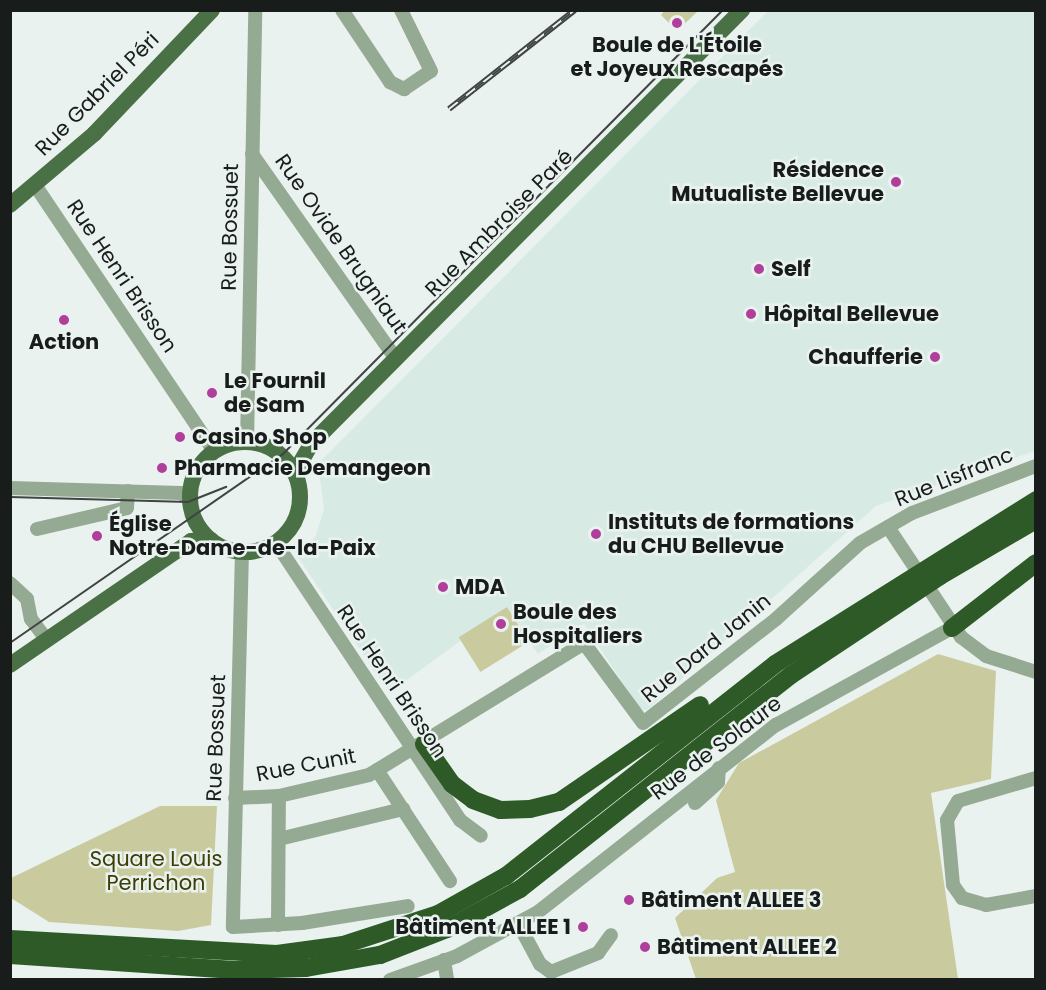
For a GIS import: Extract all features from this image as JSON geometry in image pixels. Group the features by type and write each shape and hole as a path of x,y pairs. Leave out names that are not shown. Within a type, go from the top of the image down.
{"highway":[{"path":"419,747 452,784 473,800 500,810 530,809 559,802 721,691 775,664 1035,500"},
{"path":"10,956 235,970 306,968 380,955 447,929 520,888 791,675 940,576 1035,520"},
{"path":"952,628 1035,563"},
{"path":"10,939 277,954 343,945 405,928 506,876 775,664"}],"main road":[{"name":"Rue Gabriel Péri","path":"10,205 94,134 212,10"},
{"name":"Rue Ambroise Paré","path":"295,472 307,448 742,10"},
{"path":"10,665 191,541 211,540 242,551 276,543 299,509 295,472 276,451 247,443 214,451 197,468 188,498 192,516 211,540"}],"street":[{"name":"Rue Bossuet","path":"247,443 255,10"},
{"path":"342,10 390,82 404,89 431,71 401,10"},
{"name":"Rue Ovide Brugniaut","path":"252,154 396,359"},
{"name":"Rue Henri Brisson","path":"35,185 214,451"},
{"name":"Rue Lisfranc","path":"888,527 1035,466"},
{"path":"10,488 181,493 188,498"},
{"path":"37,529 127,508 128,491"},
{"path":"888,527 952,628 986,656 1035,672"},
{"name":"Rue Dard Janin","path":"419,747 584,643 633,716 643,723 658,717 860,543 888,527"},
{"name":"Rue Henri Brisson","path":"276,543 419,747 460,820 481,836"},
{"name":"Rue Bossuet","path":"242,551 233,927 278,925"},
{"path":"10,584 27,599 31,620 47,640"},
{"name":"Rue de Solaure","path":"390,980 444,960 518,923 776,725 952,628"},
{"name":"Rue Cunit","path":"235,798 279,796 377,770 419,747"},
{"path":"702,800 718,782 719,768"},
{"path":"377,770 451,884"},
{"path":"1035,778 958,801 947,820 953,885 962,898 986,905 1035,896"},
{"path":"279,796 278,925 408,906"},
{"path":"279,838 403,809"},
{"path":"518,923 524,941 541,964 557,972 593,962 609,943"},
{"path":"444,960 447,980"}],"shaded area":[{"name":"Hôpital Bellevue","path":"768,11 1035,11 1035,451 876,506 647,710 640,709 584,624 538,654 507,607 389,693 298,557 315,537 324,510 318,464"}],"green space":[{"name":"Boule de L'Étoile et Joyeux Rescapés","path":"665,10 698,11 677,31 661,15"},
{"name":"Boule des Hospitaliers","path":"507,607 529,642 480,672 459,637"},
{"path":"938,654 996,671 991,779 931,793 958,979 696,979 675,918 717,878 735,872 716,800 739,763"},
{"name":"Square Louis Perrichon","path":"160,806 217,806 211,925 178,931 49,922 11,898 11,878"}],"tram line":[{"path":"10,643 282,455 723,10"},
{"path":"10,497 188,502 226,487"}],"railway":[{"path":"449,109 575,10"}],"place":[{"name":"Boule de L'Étoile et Joyeux Rescapés","path":"677,23"},
{"name":"Résidence Mutualiste Bellevue","path":"896,182"},
{"name":"Self","path":"759,269"},
{"name":"Hôpital Bellevue","path":"751,314"},
{"name":"Action","path":"64,320"},
{"name":"Chaufferie","path":"935,357"},
{"name":"Le Fournil de Sam","path":"212,393"},
{"name":"Casino Shop","path":"180,437"},
{"name":"Pharmacie Demangeon","path":"162,468"},
{"name":"Instituts de formations du CHU Bellevue","path":"596,534"},
{"name":"Église Notre-Dame-de-la-Paix","path":"97,536"},
{"name":"MDA","path":"443,587"},
{"name":"Boule des Hospitaliers","path":"501,624"},
{"name":"Bâtiment ALLEE 3","path":"629,900"},
{"name":"Bâtiment ALLEE 1","path":"583,927"},
{"name":"Bâtiment ALLEE 2","path":"645,947"}]}
